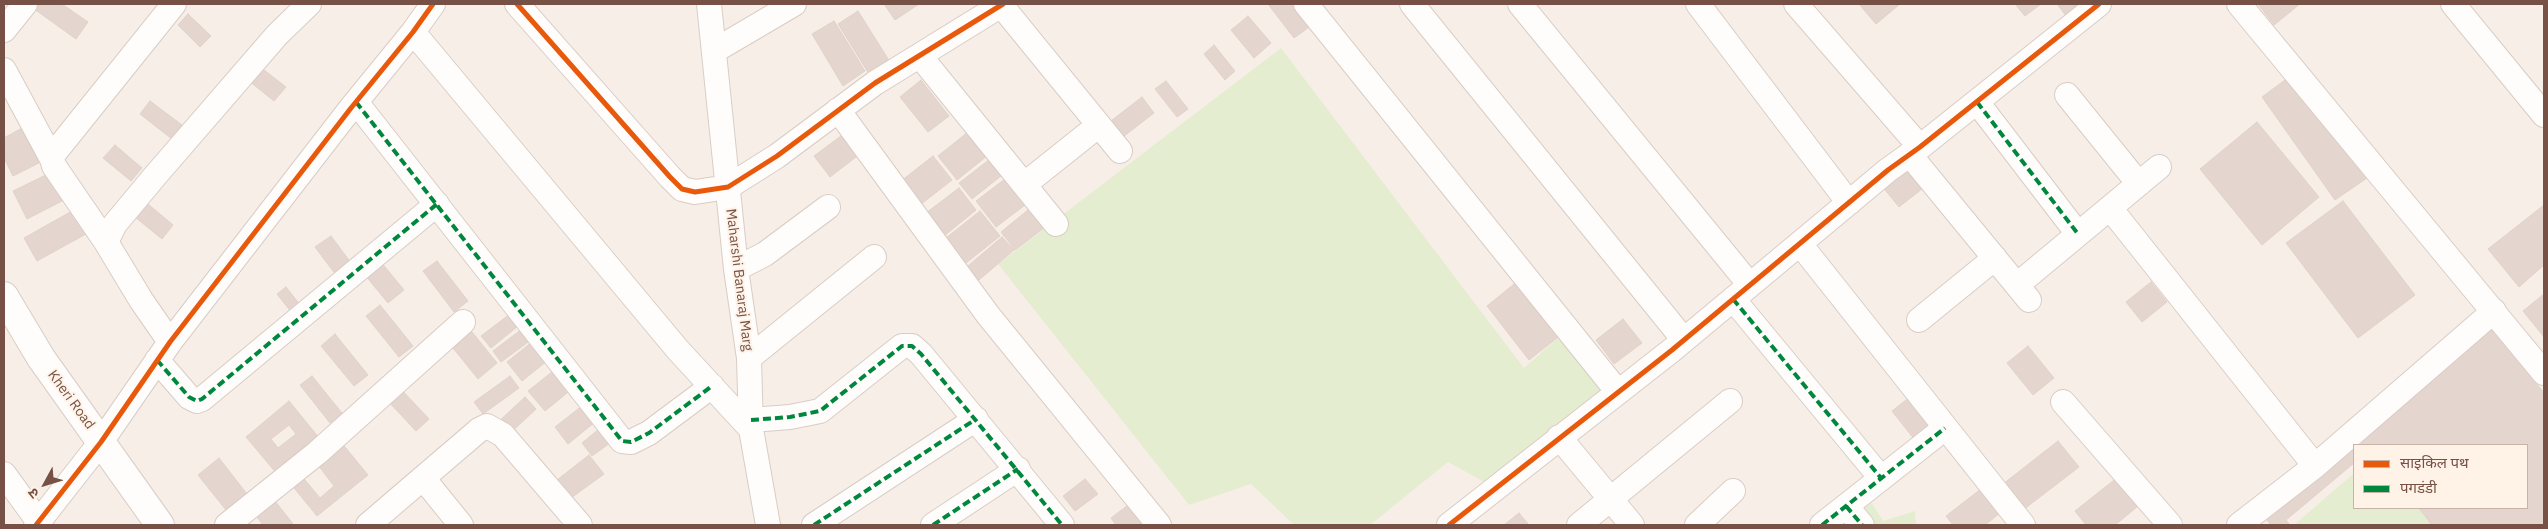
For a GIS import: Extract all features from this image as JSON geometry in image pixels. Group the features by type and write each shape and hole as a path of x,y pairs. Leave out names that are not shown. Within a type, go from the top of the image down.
{"street":[{"path":"4,30 25,4"},
{"path":"52,159 174,4"},
{"path":"106,242 115,224 155,176 277,35 309,4"},
{"path":"4,474 39,524 101,442 164,351 356,102 414,32 433,4"},
{"path":"517,4 682,189 695,192 728,187 777,156 875,83 1002,4 1120,151"},
{"name":"Maharshi Banaraj Marg","path":"709,4 736,269 749,358 751,424 768,525"},
{"path":"714,51 794,4"},
{"path":"1306,4 1618,392"},
{"path":"1412,4 1684,340"},
{"path":"1520,4 1742,292 1881,478"},
{"path":"1698,4 1849,203"},
{"path":"1796,4 1915,151 1994,258 2023,292 2078,234 2159,167"},
{"path":"1455,523 1559,437 1684,340 1849,203 2099,4"},
{"path":"2239,4 2544,373"},
{"path":"2453,4 2544,115"},
{"path":"414,32 678,350 751,424 820,411 902,346 912,346 922,354 1062,525"},
{"path":"920,56 1056,224"},
{"path":"4,70 54,166 106,242 189,397 196,401 202,399 437,204"},
{"path":"2067,95 2138,184"},
{"path":"356,102 622,441 631,442 649,433 712,386"},
{"path":"1977,102 2078,234"},
{"path":"838,110 988,315 1159,525"},
{"path":"1025,184 1099,125"},
{"path":"736,269 765,254 828,207"},
{"path":"2110,208 2314,466"},
{"path":"1800,244 2023,525"},
{"path":"749,358 874,258"},
{"path":"1919,320 1994,258"},
{"name":"Kheri Road","path":"4,296 41,358 160,525"},
{"path":"2239,525 2314,466 2494,311"},
{"path":"226,525 317,453 464,322"},
{"path":"1579,525 1730,400"},
{"path":"2063,402 2170,525"},
{"path":"814,525 976,419"},
{"path":"368,525 479,430 488,426 503,435 580,525"},
{"path":"1822,525 1945,428"},
{"path":"1559,437 1632,525"},
{"path":"933,525 1018,469"},
{"path":"423,478 461,525"},
{"path":"1697,525 1733,491"},
{"path":"1846,506 1862,525"}],"green space":[{"path":"1281,48 1524,368 1562,334 1607,401 1495,488 1448,462 1370,525 1294,525 1251,484 1189,505 998,264"},
{"path":"2353,474 2353,509 2427,509 2441,525 2294,525"},
{"path":"1872,503 1883,521 1915,511 1916,525 1815,525 1852,516"}],"building":[{"path":"32,4 62,4 88,22 76,39 30,6"},
{"path":"884,4 919,4 895,20"},
{"path":"1268,4 1302,4 1316,22 1294,38"},
{"path":"1859,4 1900,4 1876,24"},
{"path":"2015,4 2041,4 2025,16"},
{"path":"2057,4 2084,4 2067,17"},
{"path":"2258,4 2300,4 2274,25"},
{"path":"858,11 890,62 869,74 838,24"},
{"path":"188,14 211,36 200,47 178,25"},
{"path":"1248,16 1271,43 1254,58 1231,30"},
{"path":"834,21 865,71 843,86 812,34"},
{"path":"1214,45 1235,71 1225,80 1204,54"},
{"path":"255,63 286,87 274,101 244,77"},
{"path":"2293,74 2367,178 2335,200 2262,97"},
{"path":"921,80 949,116 928,132 900,97"},
{"path":"1166,81 1188,109 1177,117 1155,89"},
{"path":"1142,97 1154,113 1119,140 1107,124"},
{"path":"150,101 182,125 172,139 140,114"},
{"path":"2257,122 2319,197 2262,245 2200,169"},
{"path":"22,128 39,163 13,176 4,158 4,138"},
{"path":"973,128 992,152 957,180 938,156"},
{"path":"845,133 860,154 830,177 814,156"},
{"path":"115,145 142,168 131,181 103,158"},
{"path":"933,156 952,180 920,205 901,181"},
{"path":"994,156 1006,172 972,199 959,183"},
{"path":"1909,164 1927,185 1899,207 1882,186"},
{"path":"52,172 66,199 27,219 13,191"},
{"path":"1009,176 1029,202 996,227 976,201"},
{"path":"959,188 976,210 944,236 926,213"},
{"path":"142,199 173,225 162,239 130,213"},
{"path":"2343,201 2415,295 2358,338 2286,243"},
{"path":"1034,205 1049,224 1015,250 1001,232"},
{"path":"2544,205 2544,265 2519,287 2488,249"},
{"path":"72,211 86,234 37,261 24,238"},
{"path":"980,211 1000,236 966,263 946,238"},
{"path":"331,236 351,263 336,275 315,247"},
{"path":"1002,237 1014,250 979,280 968,266"},
{"path":"376,256 404,290 388,303 360,269"},
{"path":"437,261 468,301 454,312 423,271"},
{"path":"1519,280 1562,334 1529,360 1487,306"},
{"path":"2151,282 2167,302 2142,322 2126,302"},
{"path":"286,287 301,306 292,313 277,294"},
{"path":"2544,294 2544,337 2523,311"},
{"path":"380,305 413,346 399,357 366,316"},
{"path":"514,311 523,322 491,348 481,336"},
{"path":"1623,319 1642,343 1614,364 1596,340"},
{"path":"526,326 535,337 501,362 493,351"},
{"path":"468,327 497,363 478,379 449,343"},
{"path":"2493,329 2544,393 2544,525 2432,525 2420,509 2528,509 2528,444 2363,444 2356,440"},
{"path":"335,334 368,375 354,386 321,346"},
{"path":"537,338 552,357 522,381 507,362"},
{"path":"2028,346 2054,378 2033,395 2007,363"},
{"path":"557,368 573,388 545,411 528,391"},
{"path":"312,376 342,413 330,423 300,385"},
{"path":"510,376 519,388 483,414 474,402"},
{"path":"399,387 429,419 416,431 386,399"},
{"path":"1915,393 1937,421 1914,439 1892,411"},
{"path":"525,397 536,409 506,437 495,425"},
{"path":"289,401 320,439 278,475 246,437","holes":["289,425 296,434 278,448 271,439"]},
{"path":"587,402 600,418 568,444 555,427"},
{"path":"599,429 610,443 592,456 582,443"},
{"path":"340,441 368,475 317,516 290,483 300,474 320,498 334,486 315,461"},
{"path":"2058,441 2079,467 2023,510 2003,484"},
{"path":"2349,448 2353,452 2353,464 2286,520 2290,525 2271,525 2261,513"},
{"path":"589,455 604,474 571,498 557,480"},
{"path":"219,458 247,494 226,510 198,475"},
{"path":"2123,473 2143,502 2115,525 2086,525 2075,511"},
{"path":"1085,479 1098,494 1075,511 1063,496"},
{"path":"1986,485 2005,509 1985,525 1953,525 1946,516"},
{"path":"271,496 294,525 263,525 252,511"},
{"path":"1132,502 1148,525 1116,525 1111,518"},
{"path":"1519,513 1529,525 1504,525"}],"marked path":[{"path":"356,102 622,441 631,442 649,433 712,386"},
{"path":"1977,102 2078,234"},
{"path":"157,360 189,397 197,401 202,399 437,204"},
{"path":"1733,299 1881,478"},
{"path":"751,420 790,417 820,411 902,346 912,346 921,354 1062,525"},
{"path":"814,525 976,419"},
{"path":"1822,525 1945,428"},
{"path":"933,525 1018,469"},
{"path":"1846,506 1862,525"}],"cycle path":[{"path":"36,525 101,442 170,342 433,4"},
{"path":"517,4 670,177 682,189 695,192 728,187 777,156 875,83 1003,4"},
{"path":"1449,525 1672,350 1888,170 1920,147 2099,4"}]}
